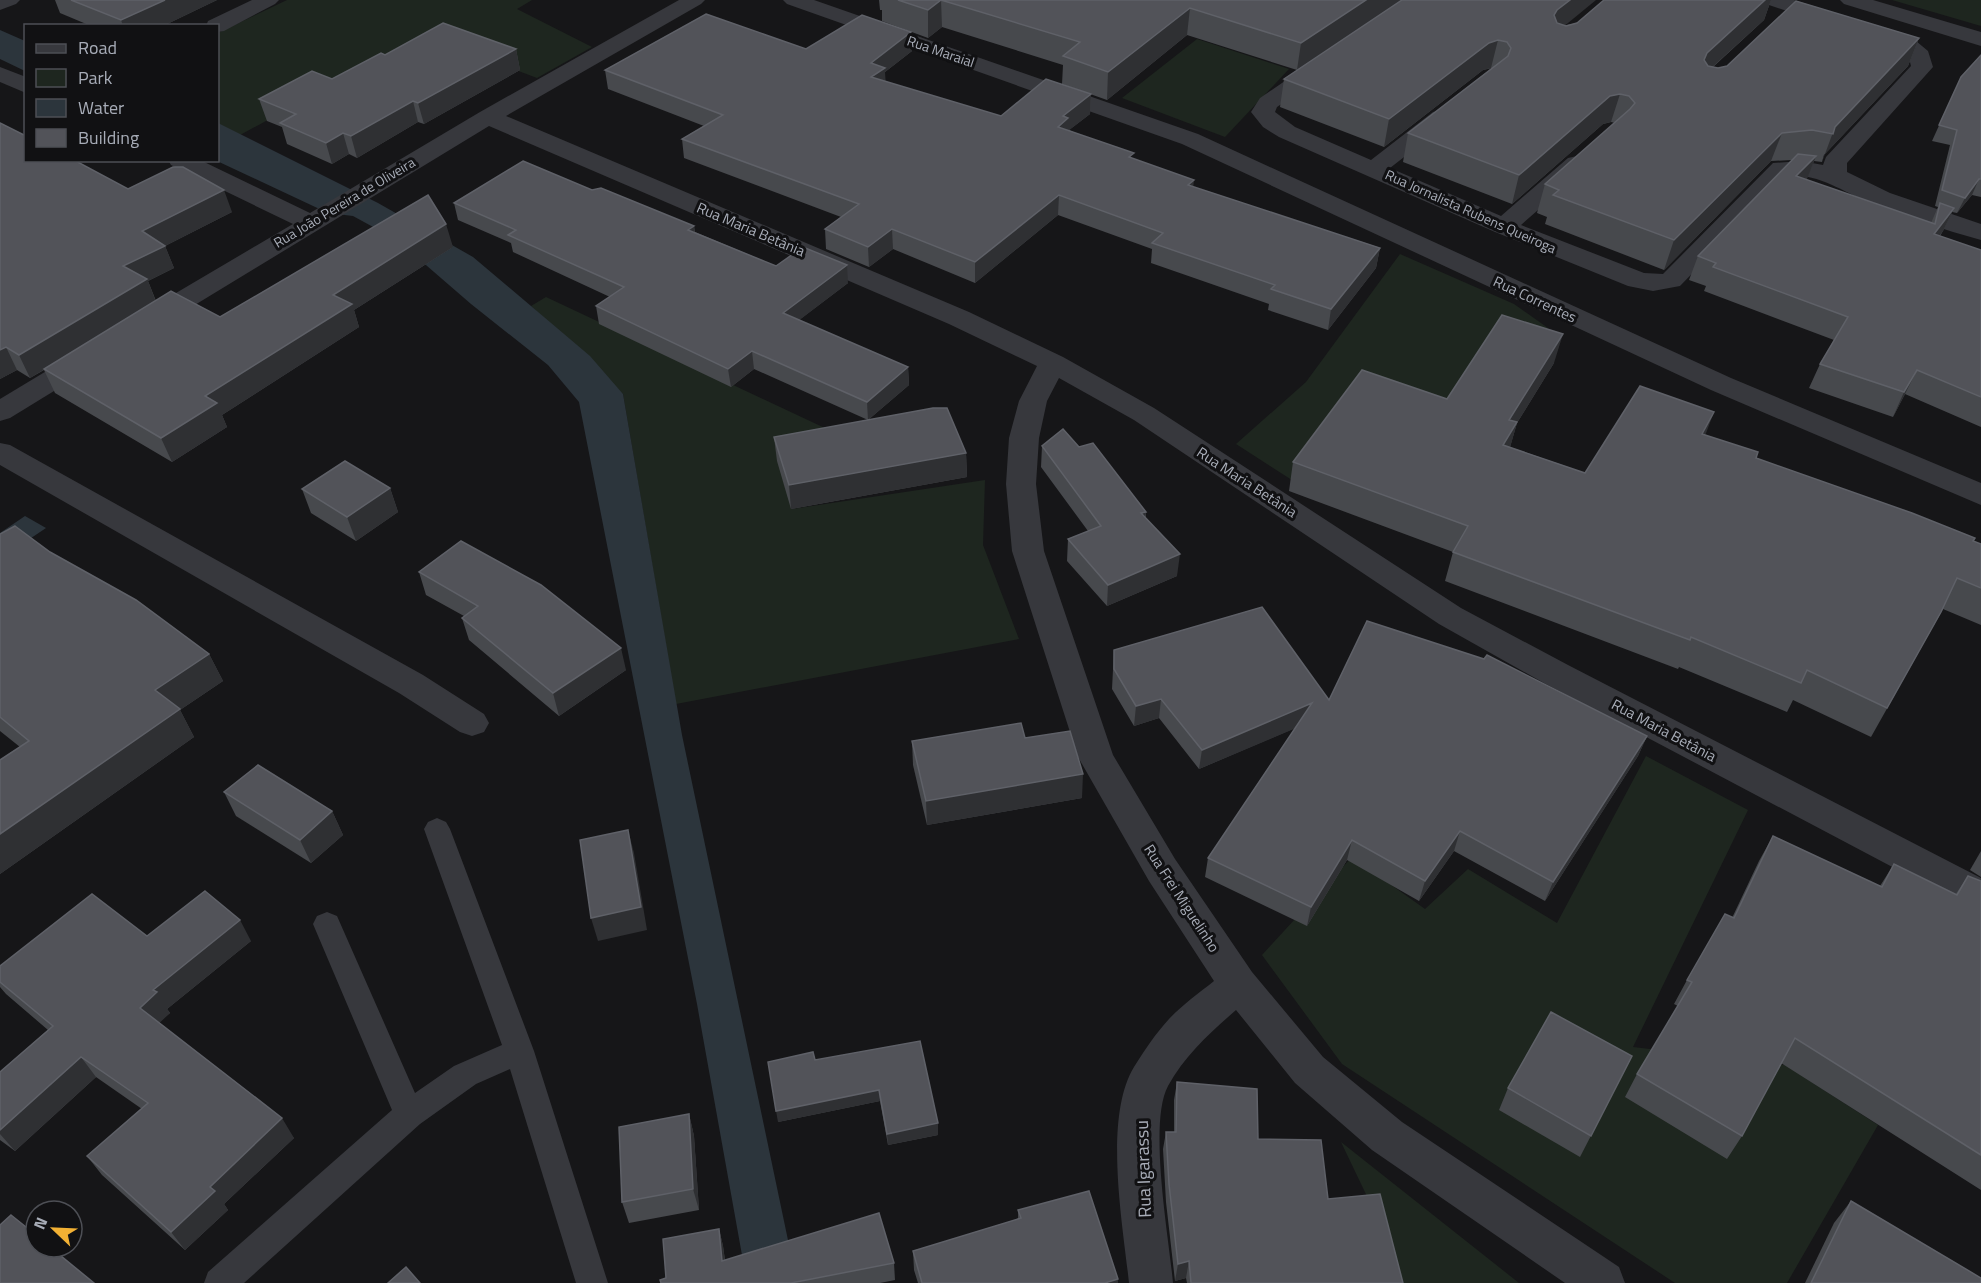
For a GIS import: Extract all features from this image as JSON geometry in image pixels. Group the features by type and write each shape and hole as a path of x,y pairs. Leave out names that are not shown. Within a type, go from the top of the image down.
{"street":[{"path":"0,4 9,0"},
{"path":"219,24 268,0"},
{"name":"Rua João Pereira de Oliveira","path":"0,412 488,117 694,0"},
{"name":"Rua Maraial","path":"794,0 1089,102"},
{"path":"1773,0 1891,38 1908,46 1920,56 1922,67 1834,162 1834,175"},
{"path":"1851,0 1981,39"},
{"path":"1777,23 1794,7"},
{"name":"Rua Jornalista Rubens Queiroga","path":"1332,59 1268,103 1263,112 1270,122 1287,132 1374,168 1504,227 1637,280 1653,283 1671,280 1782,168 1802,168 1834,175 1840,180 1871,193 1981,232"},
{"path":"0,74 24,85"},
{"name":"Rua Correntes","path":"1089,102 1190,139 1721,384 1981,495"},
{"path":"1374,168 1456,105"},
{"name":"Rua Maria Betânia","path":"488,117 959,318 1053,363 1144,414 1450,616 1556,674 1981,896"},
{"path":"1504,227 1595,146"},
{"path":"185,162 318,218"},
{"name":"Rua Frei Miguelinho","path":"1053,363 1033,401 1024,438 1021,484 1028,551 1096,757 1162,870 1238,984 1309,1070 1387,1136 1602,1283"},
{"path":"0,452 411,684 472,723"},
{"name":"Rua Igarassu","path":"1150,1283 1139,1163 1139,1122 1148,1081 1183,1032 1238,984"}],"lane":[{"path":"437,829 519,1051 592,1283"},
{"path":"327,924 409,1114"},
{"path":"220,1283 409,1114 465,1075 519,1051"}],"green space":[{"path":"287,0 532,0 517,9 592,47 537,78 448,44 319,92 240,135 219,125 219,33"},
{"path":"1892,0 1981,0 1981,26"},
{"path":"1197,39 1289,69 1225,137 1122,98"},
{"path":"1400,254 1514,304 1548,328 1526,354 1429,424 1295,482 1236,444 1306,382"},
{"path":"546,297 861,445 792,509 985,480 983,545 1019,639 676,704 623,394 531,306"},
{"path":"1646,756 1748,810 1633,1047 1785,1065 1878,1125 1787,1283 1675,1283 1342,1064 1262,955 1352,857 1425,909 1468,869 1557,923"},
{"path":"1341,1142 1519,1283 1398,1283 1397,1259"}],"water":[{"path":"0,30 24,41 24,71 0,59"},
{"path":"219,124 378,203 473,257 590,356 623,394 682,735 797,1283 747,1283 697,1004 579,402 548,365 471,304 397,240 353,216 328,213 219,162"},
{"path":"25,516 46,528 0,559 0,533"}],"building":[{"path":"71,0 165,0 121,20"},
{"path":"898,0 941,0 928,10"},
{"path":"941,0 1366,0 1301,43 1190,8 1108,72 1063,56 1080,42"},
{"path":"1402,0 1570,0 1554,15 1557,23 1566,26 1577,23 1604,0 1765,0 1707,53 1704,60 1708,66 1718,68 1727,66 1796,1 1919,38 1835,127 1833,134 1812,130 1782,133 1674,240 1553,195 1559,190 1545,184 1630,109 1635,103 1629,96 1620,94 1610,96 1519,175 1408,133 1508,56 1511,48 1507,42 1498,40 1489,43 1389,119 1284,79"},
{"path":"706,14 806,49 862,15 911,32 871,63 885,68 871,77 1001,116 1046,79 1091,94 1063,116 1068,118 1058,127 1134,153 1129,157 1194,180 1188,185 1380,248 1331,309 1271,289 1275,285 1152,243 1163,233 1059,195 975,262 892,229 868,247 825,229 859,204 682,139 723,115 605,70"},
{"path":"443,23 516,49 418,103 413,101 351,136 343,133 326,143 280,123 296,114 259,99 312,71 332,79 381,53 385,55"},
{"path":"1981,55 1981,179 1965,198 1942,190 1957,130 1939,125 1961,77"},
{"path":"0,123 24,135 24,162 78,162 128,189 173,167 183,167 224,190 142,231 165,246 123,266 147,279 19,355 6,347 0,350"},
{"path":"1798,154 1816,156 1796,176 1935,224 1940,203 1954,208 1934,234 1981,250 1981,397 1917,370 1904,392 1820,364 1848,317 1713,267 1716,263 1698,256"},
{"path":"523,161 592,190 601,188 694,226 688,230 776,266 803,247 847,265 783,313 908,367 867,402 752,351 728,369 596,306 624,287 508,235 516,230 454,203"},
{"path":"428,195 446,224 333,295 352,304 205,396 217,403 161,438 44,369 171,291 220,317"},
{"path":"1502,315 1563,334 1509,420 1517,422 1503,445 1585,473 1640,386 1714,412 1702,434 1758,452 1756,458 1912,513 1975,538 1973,541 1981,544 1981,588 1957,578 1941,612 1887,708 1807,670 1801,683 1691,637 1690,640 1453,552 1468,526 1293,462 1362,370 1447,399"},
{"path":"933,408 947,408 966,453 789,485 774,437"},
{"path":"1063,429 1079,447 1093,443 1146,512 1141,513 1180,554 1108,585 1068,539 1101,526 1042,446"},
{"path":"345,461 390,488 347,517 302,489"},
{"path":"15,526 50,552 136,600 209,654 155,690 180,709 0,834 0,760 29,741 0,717 0,534"},
{"path":"461,541 541,585 621,648 553,693 462,618 478,606 419,572"},
{"path":"1262,607 1329,700 1367,621 1484,659 1487,655 1647,736 1553,882 1460,831 1425,881 1352,840 1311,907 1208,858 1312,703 1202,750 1161,699 1136,706 1114,669 1114,650"},
{"path":"1021,723 1025,738 1070,731 1083,774 926,801 912,741"},
{"path":"258,765 332,811 300,840 224,792"},
{"path":"628,830 641,907 591,918 580,840"},
{"path":"1773,836 1882,887 1894,864 1957,895 1968,876 1981,881 1981,1155 1795,1038 1742,1136 1637,1074 1692,982 1687,980 1725,914 1734,918"},
{"path":"205,891 240,920 153,990 157,992 140,1008 282,1118 210,1187 215,1191 171,1232 87,1156 148,1103 81,1057 0,1130 0,1072 53,1026 0,982 0,966 92,894 147,936"},
{"path":"1551,1012 1632,1056 1591,1136 1508,1088"},
{"path":"920,1041 938,1123 887,1134 879,1090 776,1111 768,1062 813,1052 815,1060"},
{"path":"1177,1082 1257,1089 1258,1139 1321,1140 1328,1199 1380,1194 1403,1283 1191,1283 1189,1261 1178,1264 1169,1184 1166,1132 1176,1132"},
{"path":"689,1114 693,1189 622,1202 619,1127"},
{"path":"1089,1191 1118,1279 1105,1283 922,1283 913,1251 1021,1218 1018,1210"},
{"path":"1851,1201 1981,1278 1981,1283 1811,1283"},
{"path":"879,1213 894,1263 791,1283 661,1283 660,1280 666,1278 663,1239 719,1229 722,1261"},
{"path":"11,1215 24,1225 24,1259 65,1259 94,1283 0,1283 0,1225"},
{"path":"406,1267 420,1283 388,1283"}]}
